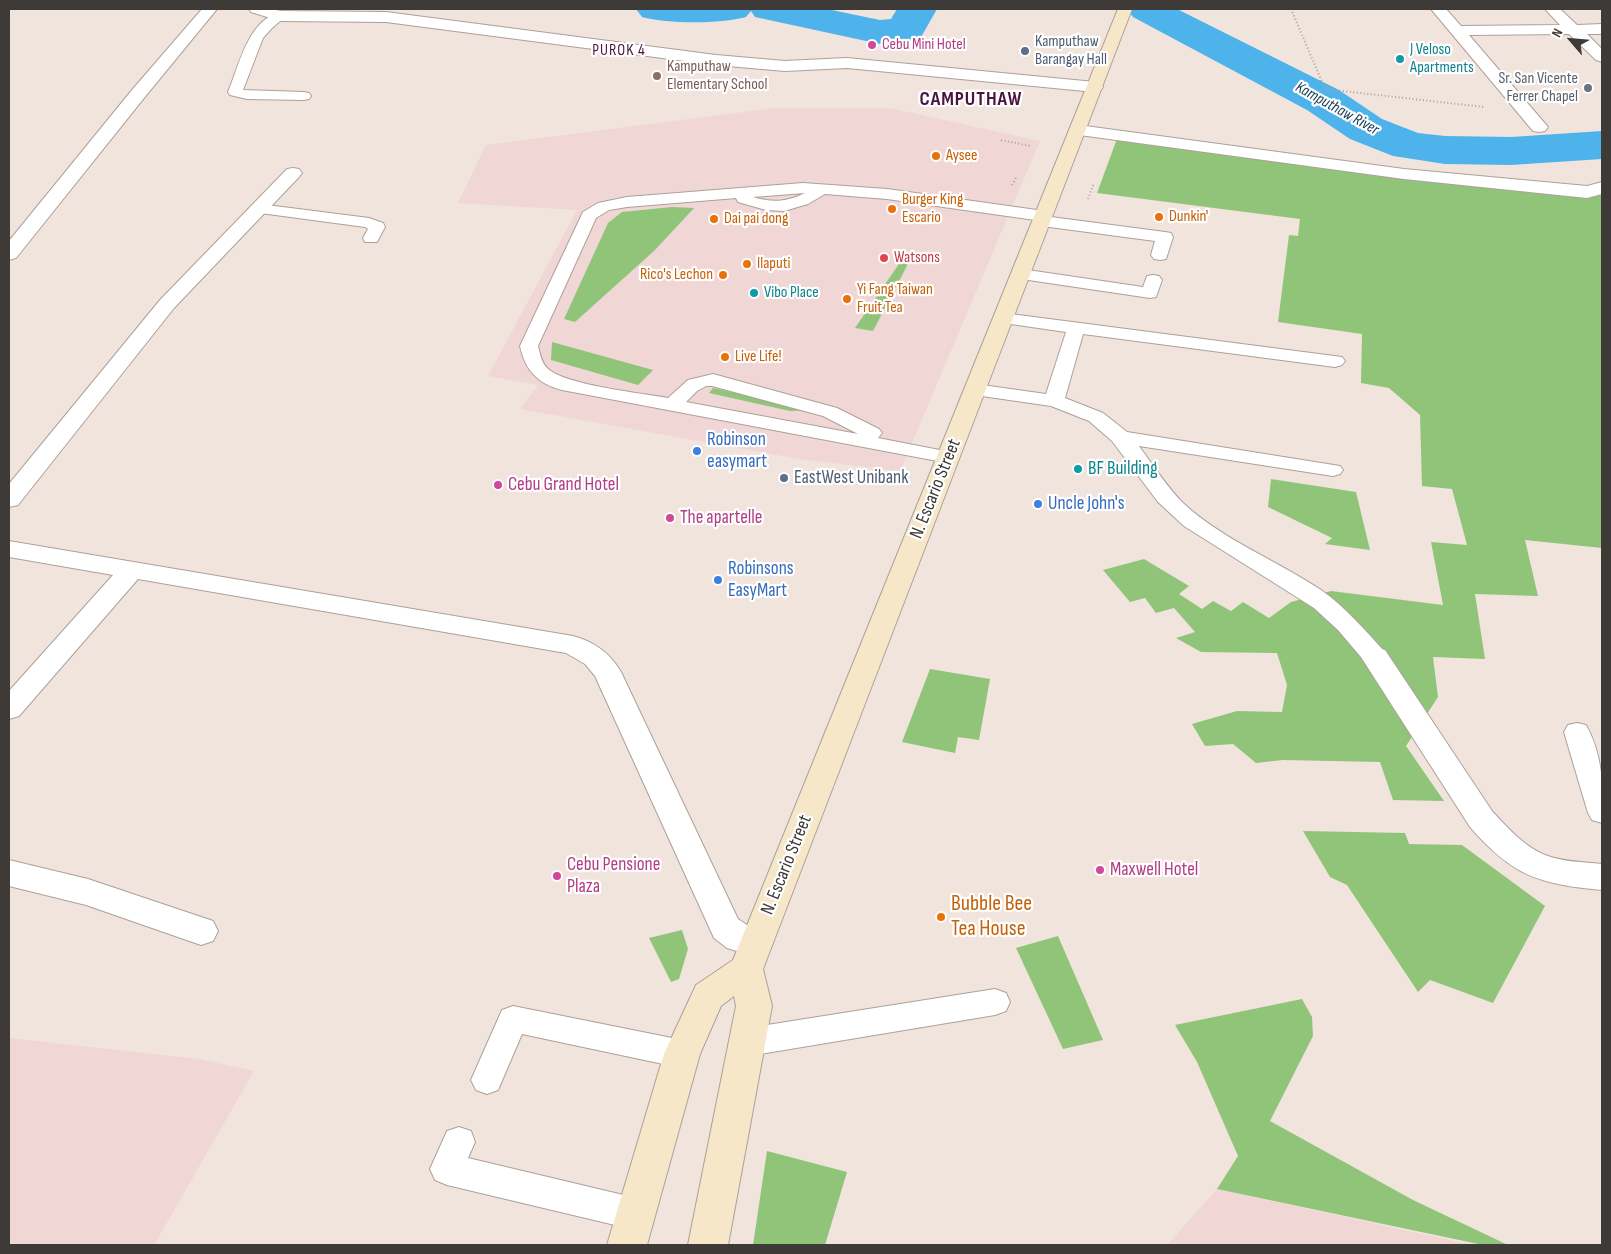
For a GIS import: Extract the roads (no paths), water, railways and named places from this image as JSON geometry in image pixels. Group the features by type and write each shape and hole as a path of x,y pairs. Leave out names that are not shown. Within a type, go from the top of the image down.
{"main road":[{"name":"N. Escario Street","path":"751,956 1125,11"},
{"path":"708,1245 754,1006 751,956"},
{"path":"632,1230 682,1054 708,996 751,956"}],"street":[{"path":"9,254 138,94 210,9"},
{"path":"256,9 280,16 386,17 716,60 786,66 847,63 1094,87"},
{"path":"1438,9 1539,127"},
{"path":"1552,9 1602,56"},
{"path":"1457,31 1602,29"},
{"path":"1078,130 1404,174 1586,192 1602,188"},
{"path":"9,500 167,304 294,173"},
{"path":"9,549 573,645 595,657 607,672 726,928 739,938 751,956"},
{"path":"9,709 133,569"},
{"path":"1375,658 1481,819 1500,841 1515,855 1535,866 1557,872 1602,877"},
{"path":"9,873 88,892 201,931"}],"lane":[{"path":"280,16 257,37 235,92 247,95 304,96"},
{"path":"948,456 562,384 541,375 532,363 529,346 589,215 596,210 627,202 803,188 886,194 1165,237 1160,255"},
{"path":"259,209 369,223 377,227 372,238"},
{"path":"1020,274 1150,293 1153,280"},
{"path":"1003,318 1335,361"},
{"path":"1054,401 1076,328"},
{"path":"672,405 692,385 701,380 713,380 830,412 872,433"},
{"path":"975,390 1054,401 1072,406 1098,418 1121,437 1158,488 1175,507 1221,541 1313,596 1340,616 1375,658"},
{"path":"1121,437 1333,470"},
{"path":"1577,732 1602,813"},
{"path":"748,1042 995,1002"},
{"path":"487,1080 513,1019 682,1054"},
{"path":"459,1142 447,1169 632,1230"}],"waterway":[{"name":"Kamputhaw River","path":"656,9 732,9"},
{"name":"Kamputhaw River","path":"769,9 880,32 905,30 917,9"},
{"name":"Kamputhaw River","path":"1147,9 1323,100 1366,129 1410,146 1445,150 1511,151 1602,145"}],"place":[{"name":"Cebu Mini Hotel","path":"872,45"},
{"name":"Kamputhaw Barangay Hall","path":"1025,51"},
{"name":"J Veloso Apartments","path":"1400,59"},
{"name":"Kamputhaw Elementary School","path":"657,76"},
{"name":"Sr. San Vicente Ferrer Chapel","path":"1588,88"},
{"name":"Aysee","path":"936,156"},
{"name":"Burger King Escario","path":"892,209"},
{"name":"Dunkin'","path":"1159,217"},
{"name":"Dai pai dong","path":"714,219"},
{"name":"Watsons","path":"884,258"},
{"name":"Ilaputi","path":"747,264"},
{"name":"Rico's Lechon","path":"723,275"},
{"name":"Vibo Place","path":"754,293"},
{"name":"Yi Fang Taiwan Fruit Tea","path":"847,299"},
{"name":"Live Life!","path":"725,357"},
{"name":"Robinson easymart","path":"697,451"},
{"name":"BF Building","path":"1078,469"},
{"name":"EastWest Unibank","path":"784,478"},
{"name":"Cebu Grand Hotel","path":"498,485"},
{"name":"Uncle John's","path":"1038,504"},
{"name":"The apartelle","path":"670,518"},
{"name":"Robinsons EasyMart","path":"718,580"},
{"name":"Maxwell Hotel","path":"1100,870"},
{"name":"Cebu Pensione Plaza","path":"557,876"},
{"name":"Bubble Bee Tea House","path":"941,917"}],"district":[{"name":"PUROK 4","path":"619,51"},
{"name":"CAMPUTHAW","path":"971,100"}]}
